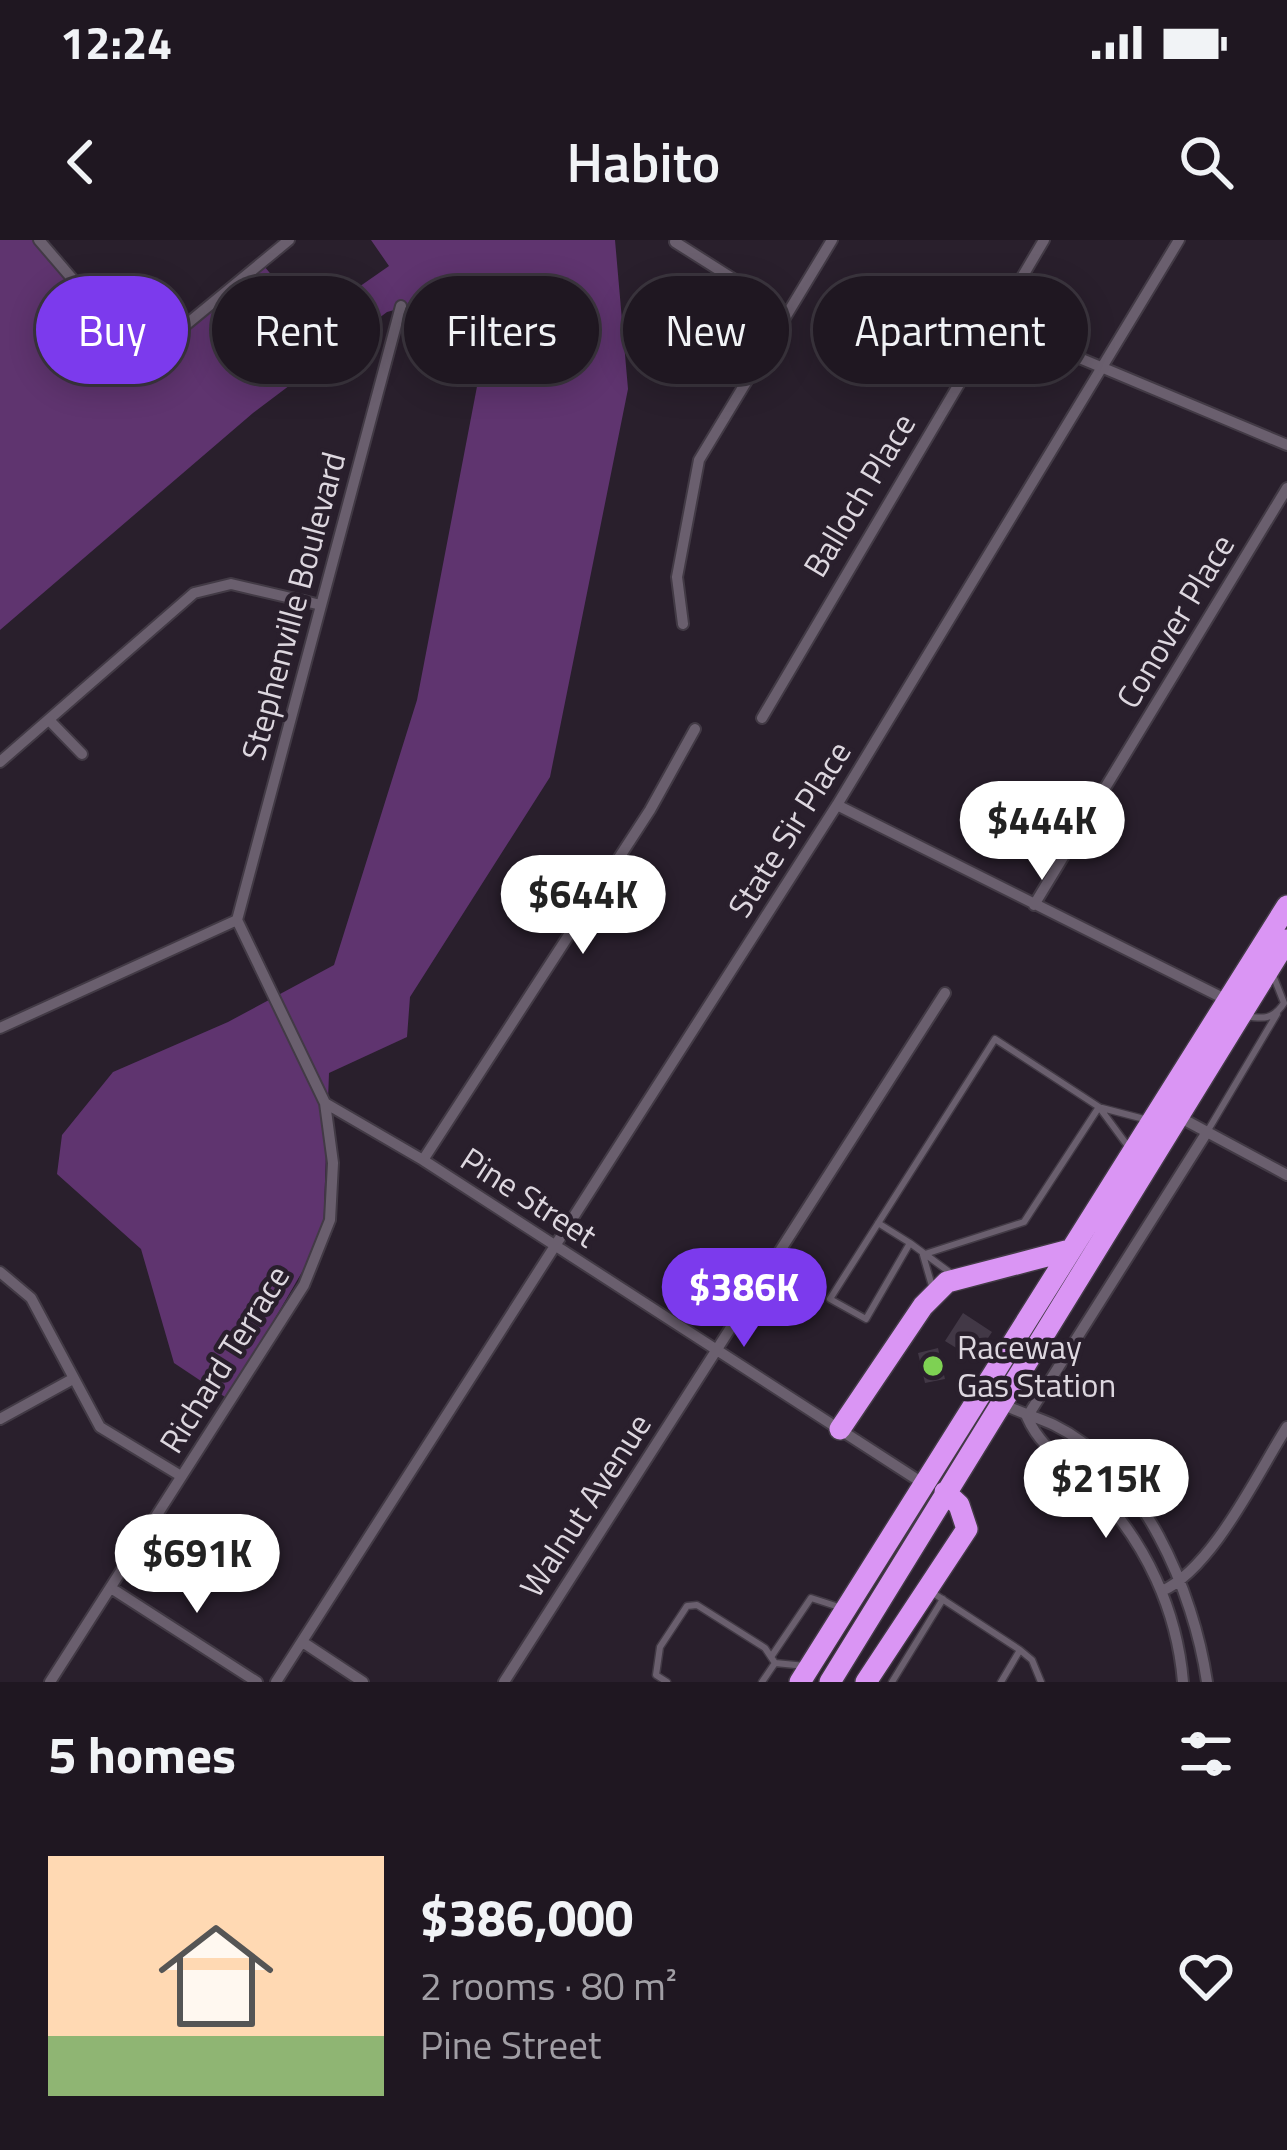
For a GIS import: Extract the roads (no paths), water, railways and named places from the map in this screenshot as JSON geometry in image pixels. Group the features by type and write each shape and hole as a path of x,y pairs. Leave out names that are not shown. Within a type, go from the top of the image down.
{"highway":[{"path":"830,1682 1181,1118 1287,906"},
{"path":"805,1674 1151,1121 1287,940"},
{"path":"840,1429 934,1294 957,1278 1066,1251"},
{"path":"866,1682 934,1593 967,1529 959,1505 945,1492"}],"street":[{"path":"43,241 130,346 145,350 171,337 289,240"},
{"path":"789,310 832,240"},
{"name":"Balloch Place","path":"1023,276 1044,240"},
{"name":"State Sir Place","path":"276,1682 837,805 1179,240"},
{"path":"675,242 729,276"},
{"name":"Stephenville Boulevard","path":"237,920 400,306"},
{"path":"1088,360 1287,445"},
{"path":"683,624 677,577 699,460 744,384"},
{"name":"Balloch Place","path":"762,718 959,384"},
{"name":"Conover Place","path":"1034,904 1287,488"},
{"path":"0,762 194,593 231,584 321,605"},
{"path":"50,721 82,754"},
{"path":"423,1160 662,791 695,729"},
{"path":"837,805 1234,1008"},
{"path":"0,1028 237,920 325,1103"},
{"name":"Walnut Avenue","path":"504,1682 944,993"},
{"name":"Pine Street","path":"325,1103 423,1160 922,1484 945,1492"},
{"name":"Richard Terrace","path":"50,1682 304,1286 321,1248 334,1185 325,1103"},
{"path":"1181,1118 1287,1175"},
{"path":"1027,1417 1207,1132"},
{"path":"0,1272 31,1298 71,1380 100,1426 181,1476"},
{"path":"0,1419 71,1380"},
{"path":"1003,1404 1054,1424 1111,1473 1154,1527 1182,1582 1207,1682"},
{"path":"1027,1417 1038,1442 1088,1483 1123,1524 1162,1591 1183,1682"},
{"path":"1162,1591 1182,1582 1215,1541 1286,1431"},
{"path":"111,1588 257,1682"},
{"path":"304,1643 363,1682"}],"lane":[{"path":"1207,1132 1285,1004 1270,968"},
{"path":"1234,1008 1264,1019 1277,1013"},
{"path":"910,1244 866,1318 830,1299 994,1039 1099,1107 1151,1121"},
{"path":"1099,1107 1132,1152"},
{"path":"923,1255 1024,1222 1099,1107"},
{"path":"877,1222 957,1278"},
{"path":"923,1255 934,1294"},
{"path":"892,1682 934,1593 1020,1650 1032,1660 1041,1682"},
{"path":"762,1682 812,1598 845,1609"},
{"path":"667,1682 656,1675 660,1647 687,1606 698,1605 773,1660 805,1674"},
{"path":"1001,1682 1020,1650"}],"place":[{"name":"Raceway Gas Station","path":"933,1366"}]}
